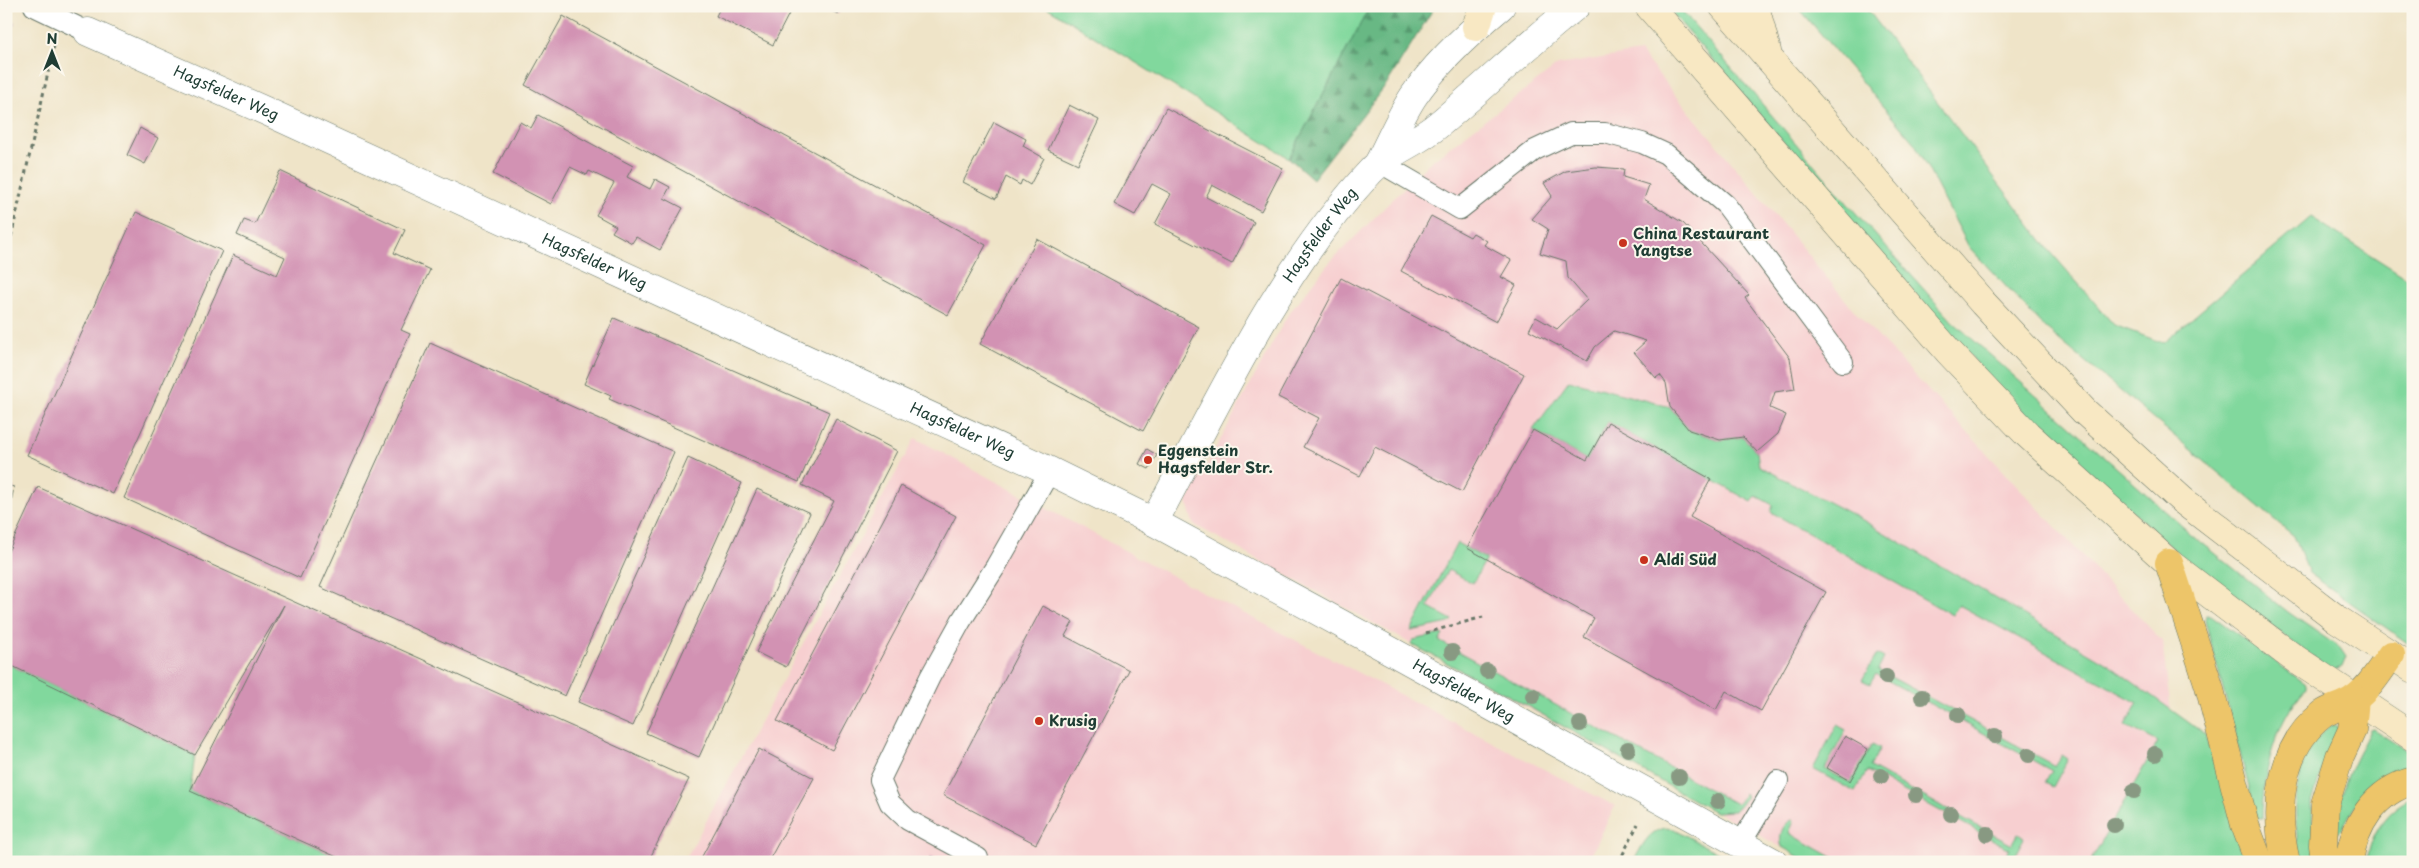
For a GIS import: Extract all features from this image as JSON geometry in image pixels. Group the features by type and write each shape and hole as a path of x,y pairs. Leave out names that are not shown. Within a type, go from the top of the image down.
{"highway":[{"path":"2169,563 2209,686 2246,826 2259,862"},
{"path":"2286,862 2280,823 2280,802 2289,759 2302,736 2323,714 2355,699 2374,678 2402,662"},
{"path":"2325,862 2322,845 2324,804 2337,764 2352,730 2355,699"},
{"path":"2349,862 2351,845 2372,806 2392,789 2413,782"}],"street":[{"name":"Hagsfelder Weg","path":"1154,522 1281,289 1317,235 1379,162 1413,97 1480,17 1501,6"},
{"name":"Hagsfelder Weg","path":"1379,162 1437,126 1576,6"},
{"path":"1649,6 1949,352 2027,434 2169,563 2290,656 2413,737"},
{"path":"1723,6 1768,55 1983,303 2084,411 2182,500 2337,619 2402,662"},
{"path":"1755,6 1768,55"},
{"name":"Hagsfelder Weg","path":"88,32 277,116 1050,471 1154,522 1774,862"}],"lane":[{"name":"Hagsfelder Weg","path":"37,7 88,32"},
{"path":"1379,162 1460,209 1535,150 1571,133 1605,133 1642,143 1666,154 1726,205 1843,362"},
{"path":"978,858 908,820 890,803 880,780 921,694 961,621 996,566 1050,471"},
{"path":"1741,844 1778,781"}],"path":[{"path":"6,260 60,19"},
{"path":"1382,646 1483,617"},
{"path":"1619,862 1653,794"}],"shaded area":[{"path":"6,19 15,22 6,65"},
{"path":"1640,52 1857,314 2162,641 2172,719 2140,701 2125,725 2158,742 2090,862 1808,862 1193,524 1187,502 1287,316 1329,263 1430,162 1558,65"},
{"path":"915,438 1195,588 1615,806 1588,862 684,862"}],"green space":[{"path":"1045,6 1370,6 1289,158"},
{"path":"1370,6 1435,6 1388,82 1313,179 1289,158"},
{"path":"1666,6 1678,6 1847,203 1952,321 2191,534 2288,612 2340,648 2346,657 2342,667 2332,671 2202,575 2011,401 1928,310"},
{"path":"1797,6 1865,6 2049,250 2114,325 2163,343 2311,217 2413,282 2413,647 2309,573 2294,536 2045,328 1969,247 1915,144"},
{"path":"1569,380 1670,407 1689,430 1720,440 1743,437 1757,452 1759,466 1861,519 2109,665 2206,735 2246,862 2090,862 2158,742 2125,725 2138,703 1959,605 1952,615 1771,512 1773,505 1756,496 1752,502 1608,422 1587,460 1533,430"},
{"path":"1457,543 1486,559 1473,583 1448,570 1428,607 1452,620 1449,623 1411,631"},
{"path":"2206,615 2211,615 2306,684 2306,688 2286,716 2273,748 2265,783 2262,818 2257,818 2205,620"},
{"path":"1443,635 1439,641 1736,804 1745,794 1747,797 1734,811 1715,812 1513,698 1411,644 1413,640"},
{"path":"1877,654 1884,658 1878,670 2055,766 2062,755 2068,759 2053,787 2045,783 2052,771 1876,674 1870,684 1862,680"},
{"path":"6,663 195,755 190,791 348,862 6,862"},
{"path":"1837,725 1846,730 1825,769 1851,783 1872,744 1880,748 1870,767 2012,845 2018,834 2024,838 2011,862 2004,860 2010,849 1867,771 1855,792 1813,769"},
{"path":"2332,725 2338,728 2321,771 2312,803 2314,862 2300,862 2296,829 2296,795 2299,778 2310,748 2320,735"},
{"path":"2373,729 2413,755 2413,764 2378,782 2354,807 2341,831 2338,833 2336,822 2346,780 2370,730"},
{"path":"2413,798 2413,862 2367,862 2372,842 2381,824 2395,808"},
{"path":"1792,820 1794,821 1789,833 1841,862 1808,862 1782,847 1780,839 1783,828"},
{"path":"1664,828 1674,829 1734,862 1633,862 1649,837"}],"building":[{"path":"721,6 793,6 773,45 716,16"},
{"path":"822,6 842,6 838,14"},
{"path":"563,16 986,245 948,315 525,85"},
{"path":"1069,105 1099,120 1078,164 1048,150"},
{"path":"1166,108 1283,168 1261,211 1212,185 1206,197 1254,222 1232,264 1155,224 1171,194 1152,184 1135,215 1114,204"},
{"path":"538,115 633,166 627,177 650,189 655,179 670,187 664,198 683,208 660,250 636,237 632,243 612,232 616,226 596,215 614,183 589,171 587,175 570,167 551,204 493,174 520,122 531,128"},
{"path":"994,122 1026,139 1023,146 1044,158 1030,185 1022,180 1020,185 1006,177 996,199 963,182"},
{"path":"140,128 158,138 145,164 127,155"},
{"path":"1596,167 1624,169 1623,177 1649,185 1644,199 1683,223 1749,295 1745,298 1790,358 1795,389 1775,392 1770,408 1786,415 1778,434 1757,452 1743,437 1720,440 1689,430 1670,407 1666,383 1660,375 1656,378 1634,352 1646,341 1614,331 1595,347 1587,361 1529,330 1536,317 1557,329 1587,300 1568,278 1566,261 1540,253 1548,229 1532,219 1552,196 1544,183 1566,171"},
{"path":"280,171 405,230 394,253 430,270 401,330 410,334 300,578 124,498 233,255 277,275 285,257 237,235 244,220 255,224"},
{"path":"136,212 222,251 113,494 27,455"},
{"path":"1431,216 1470,237 1473,233 1487,241 1484,245 1511,260 1501,277 1516,285 1496,322 1401,271"},
{"path":"1037,239 1199,327 1143,431 980,344"},
{"path":"1341,278 1524,374 1462,492 1375,447 1360,476 1303,447 1319,418 1278,397"},
{"path":"614,318 829,412 799,482 609,399 611,396 584,384"},
{"path":"430,343 674,452 565,696 320,587"},
{"path":"836,419 897,451 786,667 756,652 834,501 802,485"},
{"path":"1608,422 1711,479 1690,517 1826,592 1761,711 1726,691 1716,710 1584,637 1594,618 1467,548 1533,430 1587,460"},
{"name":"Eggenstein Hagsfelder Str.","path":"1147,449 1157,455 1149,469 1139,464"},
{"path":"688,458 742,483 633,726 578,702"},
{"path":"6,485 14,487 7,523 6,523"},
{"path":"901,486 956,516 832,750 777,721"},
{"path":"38,487 689,779 648,862 348,862 190,791 284,605 195,755 6,663 6,556"},
{"path":"757,489 810,513 699,757 646,733"},
{"path":"1043,606 1073,622 1065,636 1129,670 1036,844 943,795"},
{"path":"1845,736 1868,749 1850,781 1827,768"},
{"path":"759,749 814,778 768,862 699,862"},
{"path":"931,856 943,862 928,862"}],"place":[{"name":"China Restaurant Yangtse","path":"1623,243"},
{"name":"Eggenstein Hagsfelder Str.","path":"1148,460"},
{"name":"Aldi Süd","path":"1644,560"},
{"name":"Krusig","path":"1039,721"}]}
